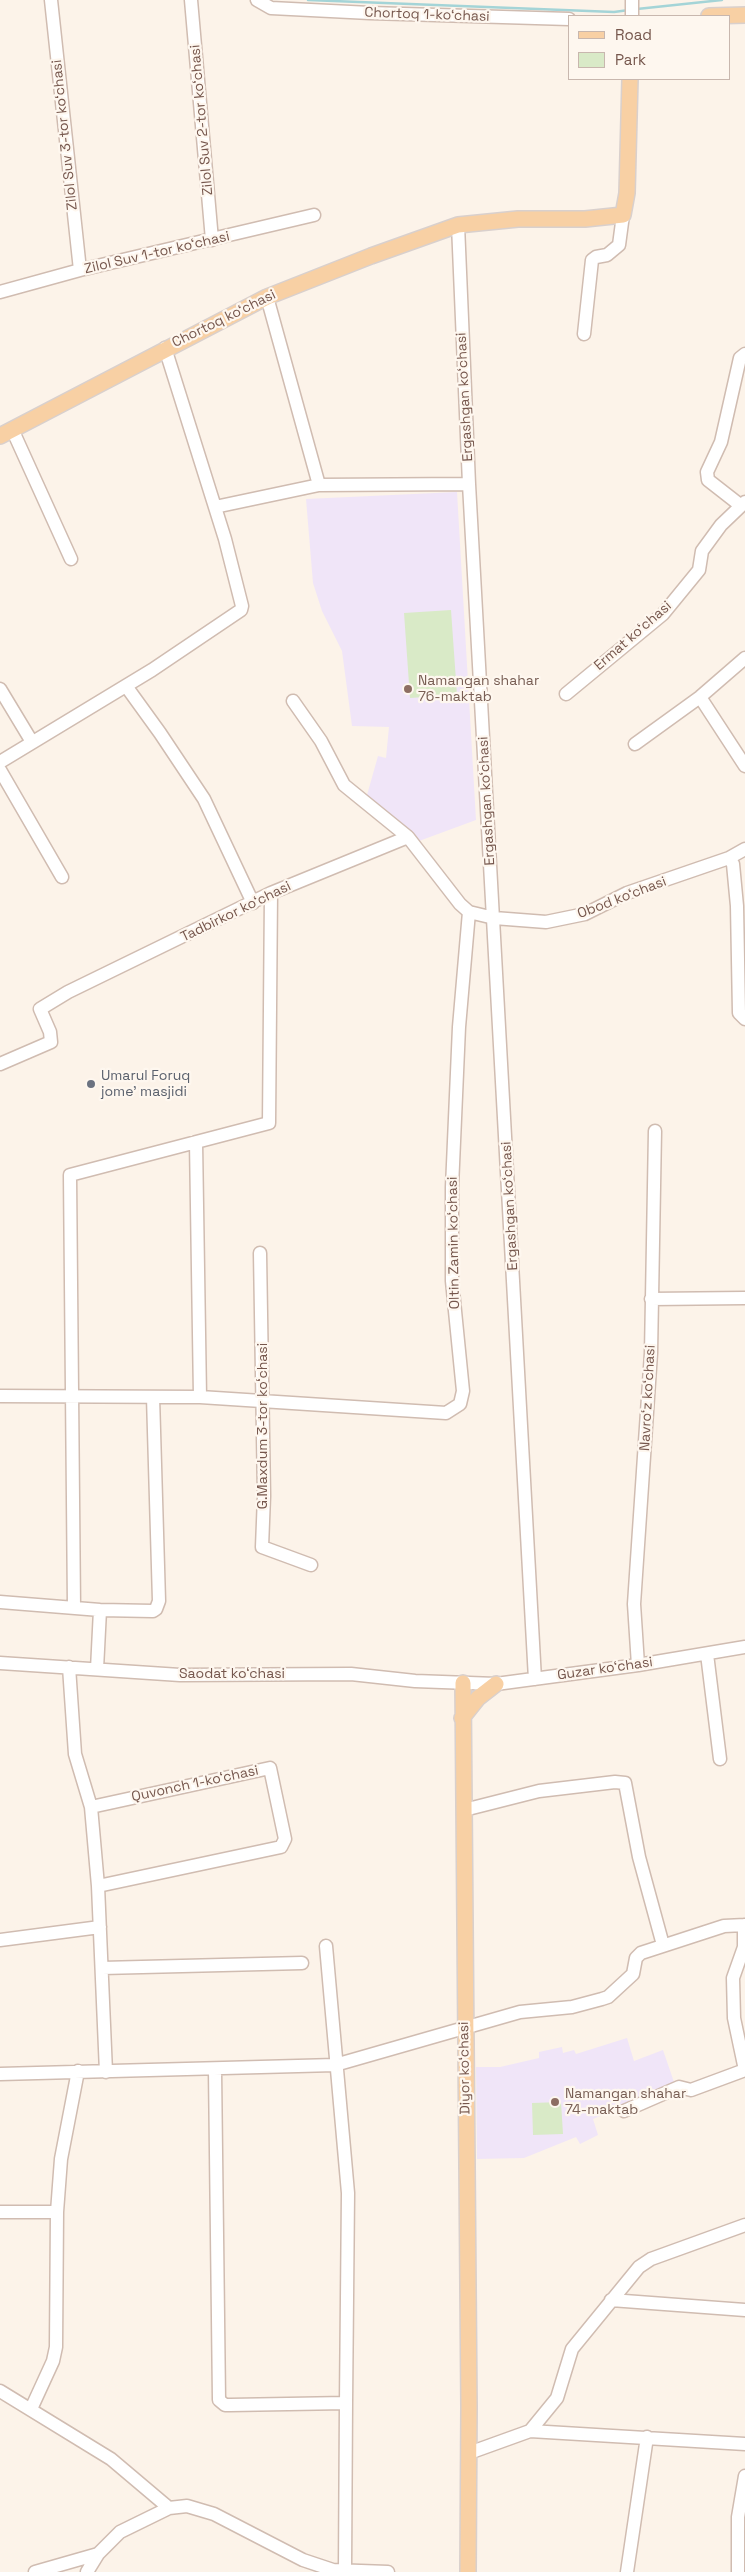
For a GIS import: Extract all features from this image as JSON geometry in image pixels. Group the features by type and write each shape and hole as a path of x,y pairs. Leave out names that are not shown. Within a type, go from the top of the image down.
{"main road":[{"path":"730,15 745,15"},
{"path":"458,225 518,219 585,219 623,215 627,192 630,80"},
{"name":"Chortoq koʻchasi","path":"6,433 165,348 267,297 458,225"},
{"name":"Diyor koʻchasi","path":"463,1683 468,2572"},
{"path":"462,1718 478,1698 496,1684"}],"street":[{"name":"Zilol Suv 3-tor koʻchasi","path":"51,0 80,270"},
{"name":"Zilol Suv 2-tor koʻchasi","path":"191,0 212,240"},
{"name":"Chortoq 1-koʻchasi","path":"257,0 271,8 568,19"},
{"name":"Zilol Suv 1-tor koʻchasi","path":"0,292 80,270 314,215"},
{"path":"584,334 592,260 596,257 607,255 619,245 623,215"},
{"name":"Ergashgan koʻchasi","path":"458,225 469,484 535,1679"},
{"path":"267,297 318,485"},
{"path":"0,762 126,686 241,610 242,599 165,348"},
{"path":"742,503 708,480 707,472 721,442 740,358 745,354"},
{"path":"6,433 71,559"},
{"path":"215,507 318,485 469,484"},
{"name":"Ermat koʻchasi","path":"566,694 663,614 699,570 702,551 721,525 742,503"},
{"path":"635,744 700,696 745,658"},
{"path":"126,686 204,799 253,903"},
{"path":"0,688 32,742"},
{"path":"700,696 745,766"},
{"path":"293,701 321,741 344,785 408,838 460,904 469,912 494,918"},
{"path":"0,770 62,877"},
{"name":"Tadbirkor koʻchasi","path":"0,1064 51,1042 50,1032 40,1009 68,992 271,893 408,838"},
{"name":"Obod koʻchasi","path":"494,918 546,922 563,920 597,908 627,894 729,858 745,849"},
{"path":"729,858 733,864 737,906 739,1013 745,1019"},
{"path":"74,1608 70,1175 269,1123 271,893"},
{"name":"Oltin Zamin koʻchasi","path":"263,1400 446,1412 454,1409 462,1398 452,1281 452,1187 459,1036 469,912"},
{"name":"Navroʻz koʻchasi","path":"638,1665 634,1604 651,1353 655,1132"},
{"path":"196,1142 200,1397"},
{"name":"G.Maxdum 3-tor koʻchasi","path":"260,1253 264,1496 262,1547 311,1565"},
{"path":"651,1299 745,1298"},
{"path":"0,1396 200,1397 263,1400"},
{"path":"0,1602 100,1610 153,1611 158,1601 154,1397"},
{"path":"97,1669 100,1610"},
{"name":"Guzar koʻchasi","path":"463,1683 496,1684 638,1665 745,1647"},
{"path":"707,1654 720,1759"},
{"name":"Saodat koʻchasi","path":"0,1663 180,1674 351,1674 415,1681 463,1683"},
{"path":"69,1666 75,1754 91,1807 98,1886 106,2072"},
{"name":"Quvonch 1-koʻchasi","path":"91,1807 270,1768 285,1839 281,1847 98,1886"},
{"path":"464,1810 539,1791 615,1782 625,1783 639,1857 663,1945"},
{"path":"0,2074 215,2070 335,2065 520,2012 572,2007 608,1996 634,1974 636,1958 641,1953 724,1926 745,1925 744,1947 734,1978 734,2018 745,2070 691,2090 679,2087 624,2110"},
{"path":"0,1940 100,1927"},
{"path":"326,1946 335,2065 343,2120 348,2193 346,2403 336,2571"},
{"path":"102,1968 302,1963"},
{"path":"215,2070 219,2400 225,2405 346,2403"},
{"path":"30,2409 53,2361 56,2348 56,2212 61,2159 78,2072"},
{"path":"0,2212 56,2212"},
{"path":"530,2431 557,2398 572,2349 639,2267 651,2259 745,2225"},
{"path":"611,2300 745,2310"},
{"path":"0,2391 110,2458 169,2508"},
{"path":"468,2453 530,2431 745,2444"},
{"path":"627,2572 647,2437"},
{"path":"738,2572 738,2517 745,2476"},
{"path":"87,2572 98,2554 120,2532 169,2508 187,2506 214,2514 303,2560 336,2571 388,2572"},
{"path":"36,2572 98,2554"}],"shaded area":[{"name":"Namangan shahar 76-maktab","path":"457,492 476,820 419,841 367,795 378,756 386,758 389,727 352,726 342,651 322,611 313,583 306,499"},
{"name":"Namangan shahar 74-maktab","path":"627,2038 634,2061 663,2050 675,2085 593,2119 598,2135 580,2144 576,2137 524,2158 477,2159 476,2067 500,2067 539,2058 539,2052 562,2047 563,2053 574,2050 576,2054"}],"green space":[{"path":"451,610 457,695 410,698 404,613"},
{"path":"561,2102 563,2134 533,2135 532,2103"}],"waterway":[{"path":"308,0 614,12 629,10"},
{"path":"637,9 722,0"}],"place":[{"name":"Namangan shahar 76-maktab","path":"408,689"},
{"name":"Umarul Foruq jome' masjidi","path":"91,1084"},
{"name":"Namangan shahar 74-maktab","path":"555,2102"}]}
